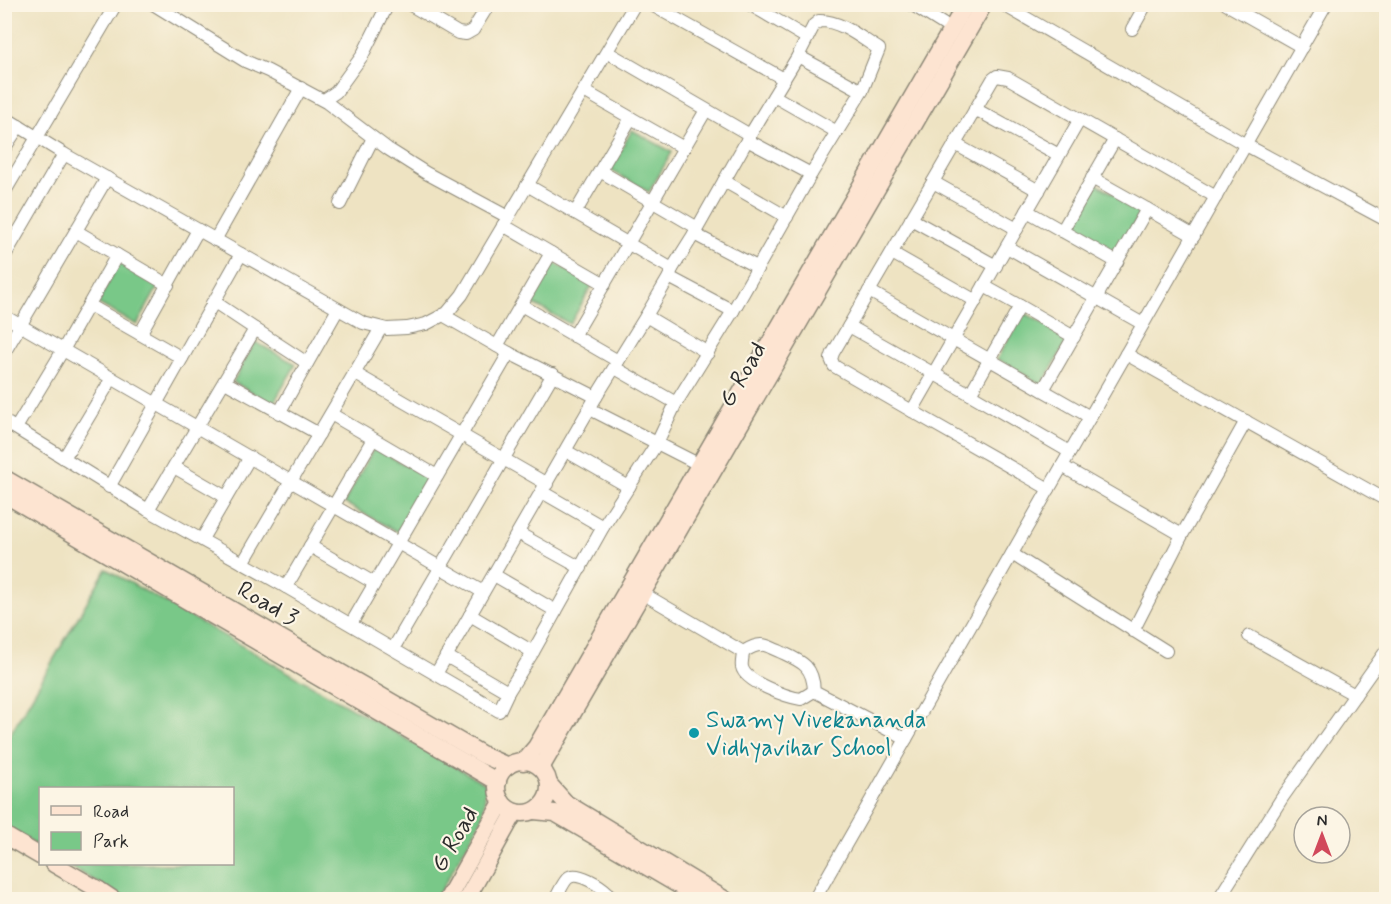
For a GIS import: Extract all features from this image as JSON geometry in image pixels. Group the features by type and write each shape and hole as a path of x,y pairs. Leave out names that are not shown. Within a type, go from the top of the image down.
{"street":[{"path":"4,193 116,4"},
{"path":"153,4 245,61 324,100 373,138 426,173 505,221 551,253 605,284"},
{"path":"324,100 336,92 362,56 388,4"},
{"path":"409,4 458,33 466,34 473,30 489,4"},
{"path":"4,117 64,154 363,323 387,329 408,328 426,324 447,313 462,295 635,4"},
{"path":"650,4 784,79"},
{"path":"749,4 807,38"},
{"path":"911,4 951,29"},
{"name":"G Road","path":"516,764 536,747 966,4"},
{"name":"G Road","path":"541,768 984,4"},
{"path":"1002,4 1246,145 1386,220"},
{"path":"1132,29 1146,4"},
{"path":"1226,4 1302,47"},
{"path":"814,900 1326,4"},
{"path":"4,421 148,510 351,624 393,649 499,711 603,527 657,443 676,404 862,91 879,49 842,26 825,20 814,25 436,674"},
{"path":"607,52 811,174"},
{"path":"798,56 862,91"},
{"path":"1049,489 834,366 831,359 833,353 975,109 997,76 1008,78 1216,197"},
{"path":"215,240 301,87"},
{"path":"584,91 684,148"},
{"path":"774,96 837,132"},
{"path":"975,109 1059,155"},
{"path":"574,336 706,110"},
{"path":"575,213 631,118"},
{"path":"912,411 1080,119"},
{"path":"4,149 19,126"},
{"path":"340,204 373,138"},
{"path":"1062,231 1115,139"},
{"path":"955,144 1039,191"},
{"path":"4,257 64,154"},
{"path":"600,171 757,267"},
{"path":"4,353 107,178"},
{"path":"1092,178 1194,236"},
{"path":"724,181 787,217"},
{"path":"933,182 1017,229"},
{"path":"527,185 629,244 733,311"},
{"path":"1043,390 1147,209"},
{"path":"1027,211 1117,262"},
{"path":"911,219 996,266"},
{"path":"140,334 198,230"},
{"path":"76,231 168,285"},
{"path":"1007,247 1143,324"},
{"path":"497,346 551,253"},
{"path":"891,253 976,301"},
{"path":"109,487 241,254"},
{"path":"16,428 117,255"},
{"path":"984,286 1074,337"},
{"path":"869,291 1090,417"},
{"path":"212,303 307,363"},
{"path":"520,305 574,336 676,404"},
{"path":"89,306 182,358"},
{"path":"970,394 1020,306"},
{"path":"279,413 338,309"},
{"path":"443,315 509,353 596,397"},
{"path":"4,316 483,592"},
{"path":"646,316 708,353"},
{"path":"849,326 1070,452"},
{"path":"243,564 381,327"},
{"path":"148,510 255,329"},
{"path":"351,624 509,353"},
{"path":"1126,354 1386,500"},
{"path":"354,373 503,459 603,527"},
{"path":"393,649 553,375"},
{"path":"64,458 112,378"},
{"path":"225,382 319,435"},
{"path":"590,409 700,465"},
{"path":"331,414 437,476"},
{"path":"1133,631 1182,535 1246,421"},
{"path":"286,587 373,438"},
{"path":"566,451 629,487"},
{"path":"202,539 250,457"},
{"path":"1062,466 1182,535"},
{"path":"174,467 226,497"},
{"name":"Road 3","path":"4,478 485,756 516,764"},
{"name":"Road 3","path":"4,494 498,782"},
{"path":"518,533 581,568"},
{"path":"310,546 374,584"},
{"path":"1012,555 1166,651"},
{"path":"494,575 556,611"},
{"path":"642,593 743,652"},
{"path":"470,615 533,652"},
{"path":"1249,636 1355,695"},
{"path":"743,652 763,644 803,662 809,669 814,691"},
{"path":"1218,900 1282,798 1386,651"},
{"path":"743,652 742,666 746,675 755,681 790,697 801,699 814,691"},
{"path":"446,656 508,692"},
{"path":"814,691 906,738"},
{"path":"704,900 555,813 534,811 525,813 509,807 499,796 498,782 504,771 516,764 536,765 541,768 549,784 566,804 726,900"},
{"path":"534,811 546,800 549,784"},
{"name":"G Road","path":"447,900 509,807"},
{"name":"G Road","path":"466,900 509,807"},
{"path":"4,835 39,855"},
{"path":"55,865 96,895 114,900"},
{"path":"555,900 568,878 580,876 606,890 608,900"}],"green space":[{"path":"632,130 672,152 649,192 610,170"},
{"path":"1097,184 1142,210 1115,257 1070,231"},
{"path":"553,262 593,284 570,324 530,302"},
{"path":"119,263 159,285 137,325 97,303"},
{"path":"1023,312 1069,338 1042,385 997,359"},
{"path":"255,342 296,364 273,404 233,382"},
{"path":"374,448 428,477 398,532 344,503"},
{"path":"106,569 486,784 483,817 436,899 125,899 68,865 234,865 234,787 39,787 39,847 5,826 5,743"}],"place":[{"name":"Swamy Vivekananda Vidhyavihar School","path":"694,733"}]}
